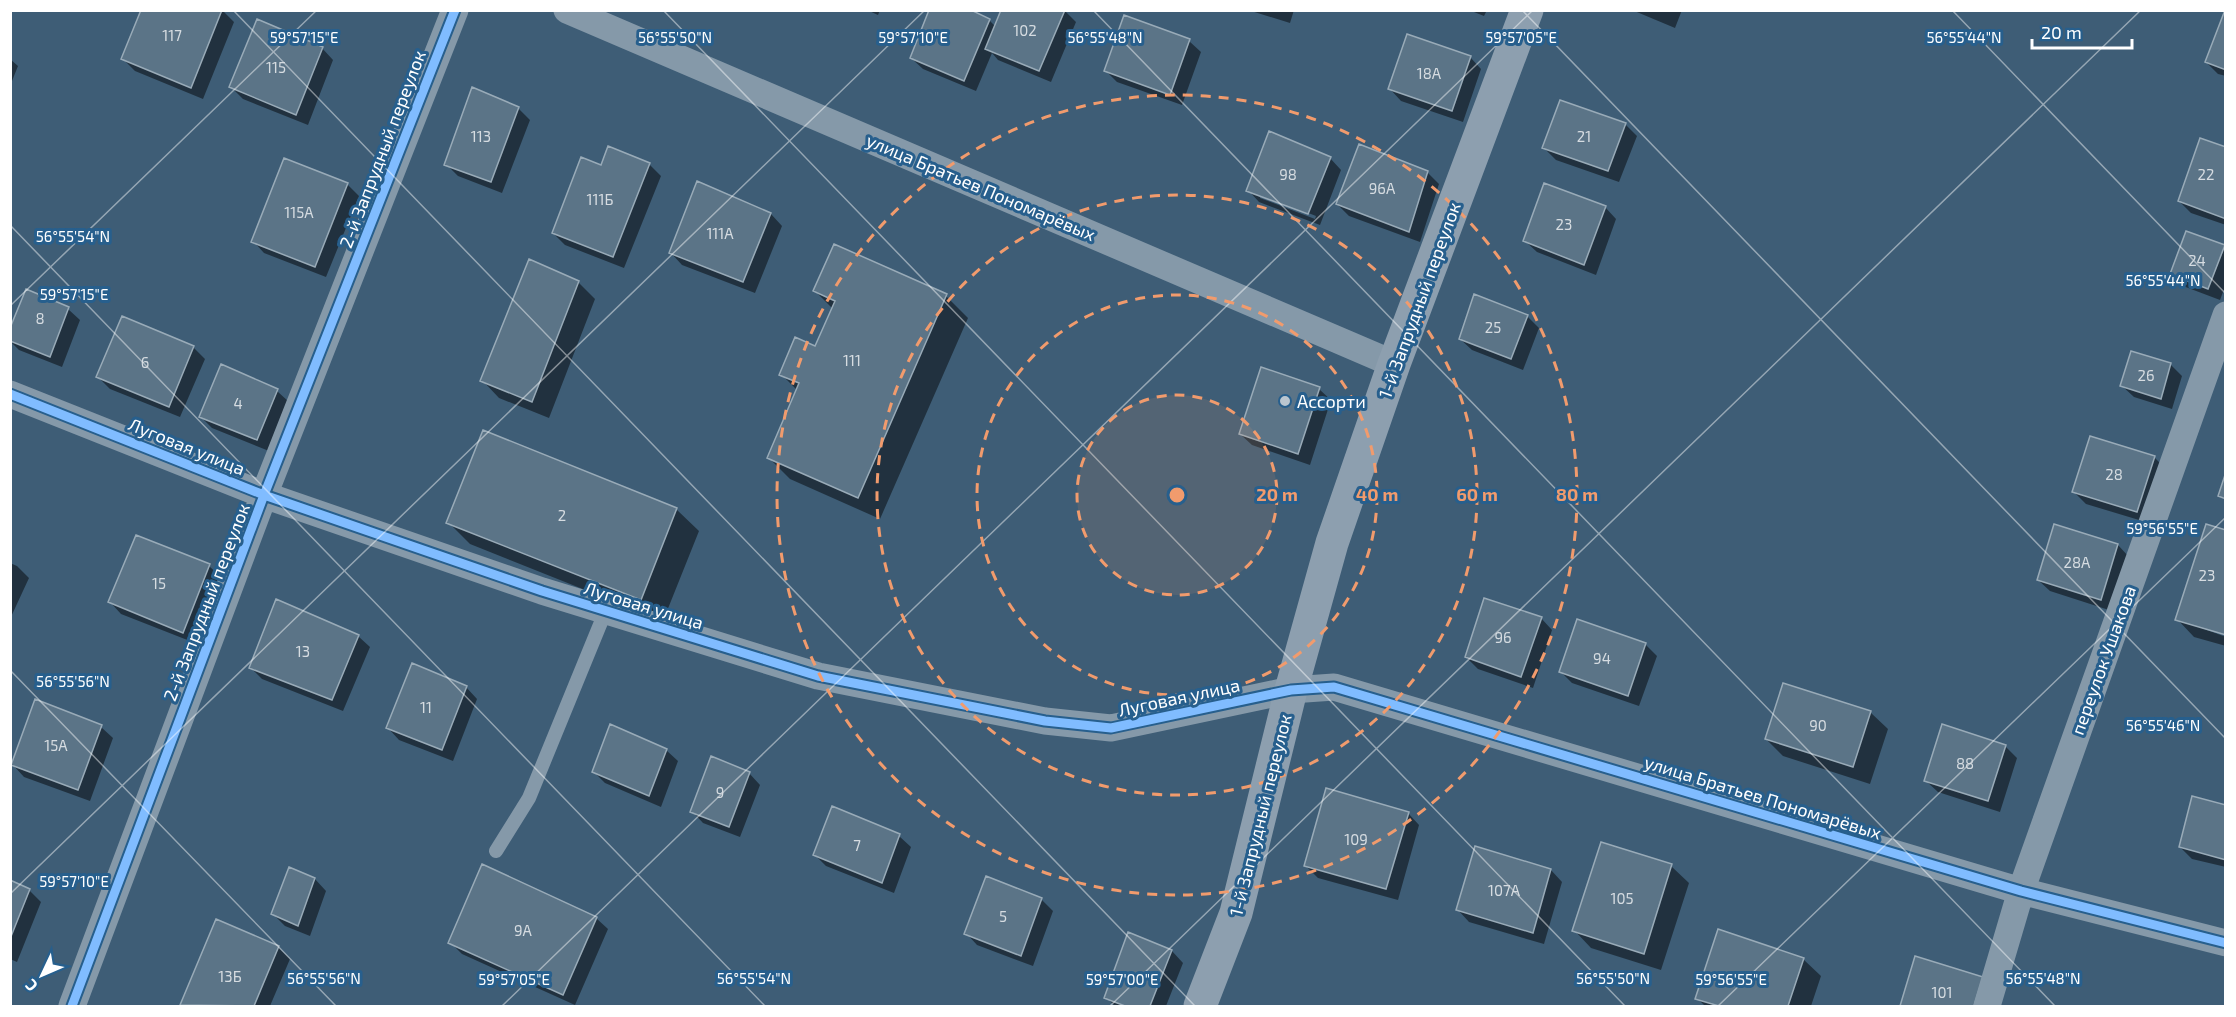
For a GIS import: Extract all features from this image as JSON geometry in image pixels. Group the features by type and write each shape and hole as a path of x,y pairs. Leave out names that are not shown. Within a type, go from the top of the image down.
{"street":[{"name":"2-й Запрудный переулок","path":"72,1006 264,495 454,10"},
{"name":"улица Братьев Пономарёвых","path":"567,10 1394,364"},
{"name":"1-й Запрудный переулок","path":"1200,1006 1236,913 1332,543 1394,364 1527,10"},
{"name":"переулок Ушакова","path":"1987,1006 2021,891 2226,315"},
{"name":"Луговая улица","path":"10,394 264,495 542,591 818,676 1045,721 1111,728 1292,690"},
{"name":"улица Братьев Пономарёвых","path":"1292,690 1334,687 2021,891 2226,943"}],"lane":[{"path":"496,851 529,798 606,610"}],"building":[{"path":"141,10 222,10 191,88 121,59"},
{"path":"929,10 971,10 990,19 964,81 910,58"},
{"path":"1001,10 1065,10 1039,71 985,49"},
{"path":"2226,10 2226,70 2205,62"},
{"path":"1124,15 1190,39 1170,95 1104,71"},
{"path":"257,19 323,47 296,115 229,87"},
{"path":"1407,34 1471,56 1452,111 1388,89"},
{"path":"472,87 519,107 491,182 444,165"},
{"path":"1560,100 1626,123 1608,171 1542,148"},
{"path":"1269,131 1331,157 1308,214 1246,191"},
{"path":"2200,138 2226,147 2226,219 2178,201"},
{"path":"1359,144 1428,171 1409,232 1336,204"},
{"path":"608,146 650,163 613,257 552,233 581,157 601,165"},
{"path":"284,158 348,183 315,267 251,242"},
{"path":"697,181 771,213 743,282 669,253"},
{"path":"1544,183 1606,206 1584,265 1523,241"},
{"path":"2186,231 2225,245 2208,289 2170,274"},
{"path":"834,244 947,294 858,498 767,458 799,383 779,375 795,337 815,346 835,301 813,291"},
{"path":"529,259 579,281 532,402 480,381"},
{"path":"26,289 69,307 50,357 10,341 10,328"},
{"path":"1474,294 1528,315 1511,359 1459,339"},
{"path":"122,316 194,346 169,407 96,377"},
{"path":"2131,351 2171,363 2161,399 2120,386"},
{"path":"221,364 278,389 257,440 199,417"},
{"path":"1261,367 1320,387 1298,454 1239,434"},
{"path":"483,430 677,508 641,600 446,523"},
{"path":"2090,436 2155,456 2137,512 2072,492"},
{"path":"2226,472 2226,499 2218,496"},
{"path":"2054,524 2118,544 2101,600 2037,580"},
{"path":"2206,524 2226,530 2226,635 2175,620"},
{"path":"136,535 210,564 183,633 108,602"},
{"path":"1484,598 1542,617 1521,677 1465,657"},
{"path":"276,599 359,635 332,700 249,668"},
{"path":"1577,619 1646,643 1628,696 1559,672"},
{"path":"412,663 467,686 442,750 386,728"},
{"path":"1783,683 1871,711 1853,767 1765,739"},
{"path":"35,699 102,725 78,790 11,765"},
{"path":"610,724 667,749 649,796 592,772"},
{"path":"1942,724 2006,745 1988,801 1924,781"},
{"path":"711,756 750,772 729,827 690,812"},
{"path":"1326,788 1409,812 1386,889 1304,866"},
{"path":"2192,796 2226,805 2226,860 2179,847"},
{"path":"832,806 900,834 882,883 813,855"},
{"path":"1601,842 1672,864 1644,954 1572,931"},
{"path":"1475,846 1551,869 1533,933 1456,910"},
{"path":"482,864 597,917 563,995 448,943"},
{"path":"289,867 315,878 298,926 271,914"},
{"path":"986,876 1042,898 1021,956 964,934"},
{"path":"10,880 30,889 10,939"},
{"path":"216,919 279,946 254,1006 180,1005"},
{"path":"1718,929 1804,958 1788,1006 1719,1006 1695,999"},
{"path":"1128,932 1172,950 1150,1006 1125,1006 1104,998"},
{"path":"1915,956 1983,977 1974,1006 1900,1006"}],"cycle path":[{"path":"72,1006 264,495 455,10"},
{"path":"10,394 264,495 542,591 818,676 1045,721 1111,728 1291,690 1334,687 2021,891 2226,943"}],"place":[{"name":"Ассорти","path":"1285,401"}]}
